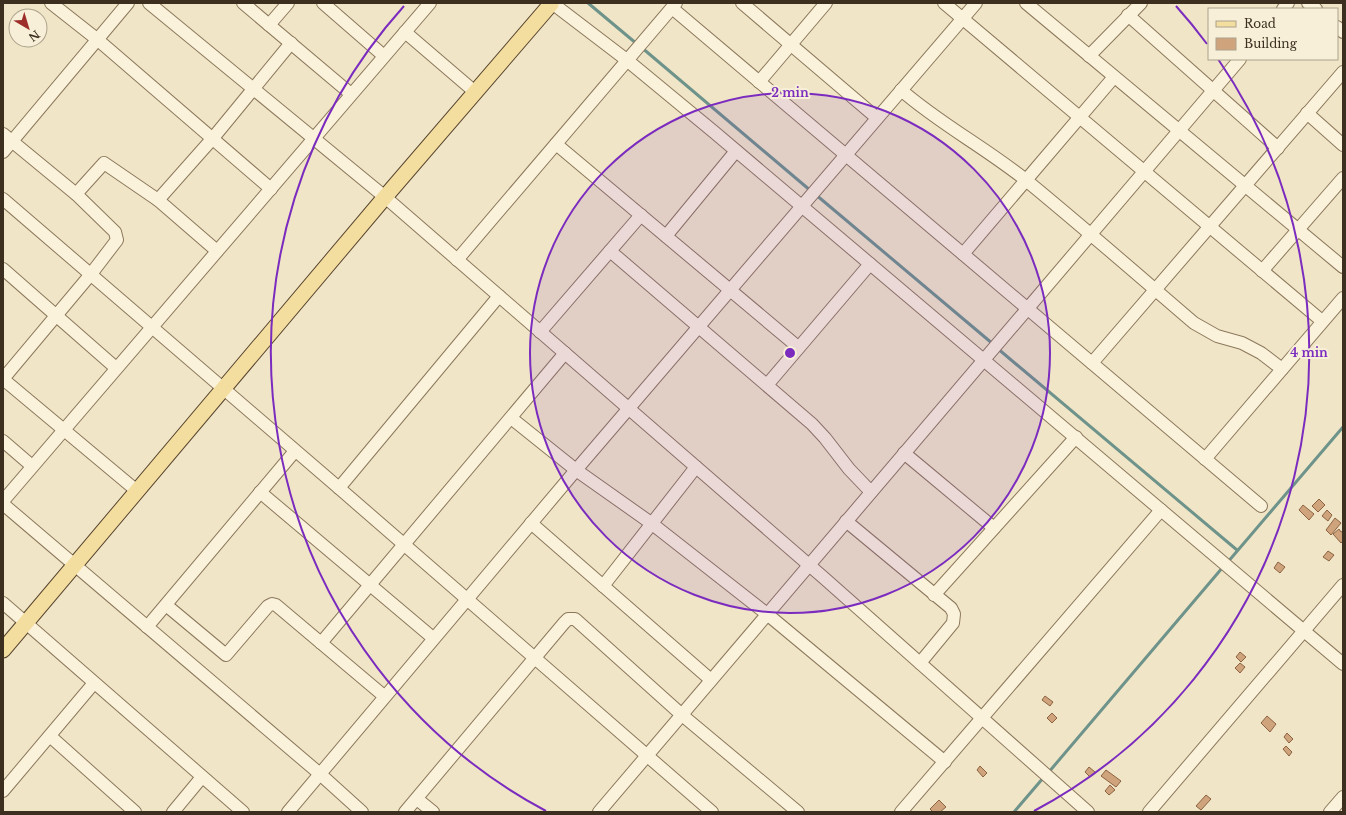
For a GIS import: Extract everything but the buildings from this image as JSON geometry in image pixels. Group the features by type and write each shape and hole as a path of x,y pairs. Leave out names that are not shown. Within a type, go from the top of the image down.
{"main road":[{"path":"3,650 74,564 551,3"}],"street":[{"path":"50,3 98,40 271,188"},
{"path":"3,152 8,138 98,40 128,3"},
{"path":"149,3 385,197 809,565 1088,812"},
{"path":"243,3 351,94"},
{"path":"269,25 288,3"},
{"path":"324,3 384,56"},
{"path":"3,500 430,3"},
{"path":"551,3 628,61 801,205 1343,664"},
{"path":"742,3 877,118"},
{"path":"759,82 826,3"},
{"path":"944,3 1322,322"},
{"path":"288,812 384,696 628,408 976,3"},
{"path":"1026,3 1343,267"},
{"path":"1089,56 1141,3"},
{"path":"457,260 674,6 759,82 1261,506"},
{"path":"1128,15 1278,148"},
{"path":"405,32 475,92"},
{"path":"158,200 213,138 291,44"},
{"path":"599,812 1239,60"},
{"path":"1092,363 1343,72"},
{"path":"963,254 1114,77"},
{"path":"901,90 926,111 960,133 1026,180 1194,323 1217,336 1248,347 1282,369"},
{"path":"1307,113 1343,145"},
{"path":"8,138 76,194 116,235 117,240 57,316 3,379 137,491"},
{"path":"556,144 798,347"},
{"path":"666,236 736,151"},
{"path":"76,194 104,162 158,200 217,251"},
{"path":"1262,271 1343,178"},
{"path":"3,199 712,812"},
{"path":"540,332 641,215"},
{"path":"610,251 699,325 812,424 826,438 850,470 871,492"},
{"path":"767,385 870,264"},
{"path":"3,269 116,368"},
{"path":"339,488 499,296"},
{"path":"1205,459 1343,298"},
{"path":"321,643 565,354"},
{"path":"511,418 576,470 652,523 767,614 945,762"},
{"path":"934,595 1076,437"},
{"path":"3,441 32,466"},
{"path":"147,627 295,451"},
{"path":"904,453 994,528"},
{"path":"603,586 696,467"},
{"path":"260,492 433,638"},
{"path":"3,504 320,774 362,812"},
{"path":"902,812 1161,510"},
{"path":"846,521 951,608 954,614 953,623 920,663"},
{"path":"531,523 711,680"},
{"path":"1149,812 1343,585"},
{"path":"3,603 243,812"},
{"path":"166,605 224,655 228,654 268,606 272,604 276,605 384,696"},
{"path":"405,812 564,623 568,619 575,619 682,715 797,812"},
{"path":"3,791 51,737 94,683"},
{"path":"51,737 135,812"},
{"path":"173,812 202,777"},
{"path":"1330,812 1343,797"},
{"path":"417,799 433,812"}],"waterway":[{"path":"588,3 637,44"},
{"path":"641,47 811,191"},
{"path":"815,194 993,344"},
{"path":"997,348 1237,550"},
{"path":"1227,563 1343,427"},
{"path":"1048,773 1223,567"},
{"path":"1014,812 1044,777"}]}
